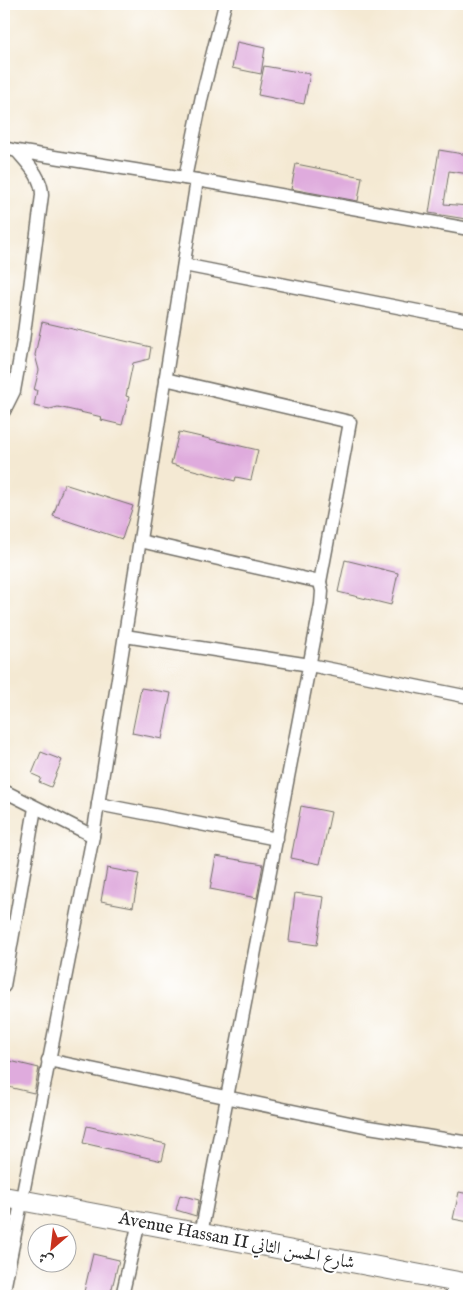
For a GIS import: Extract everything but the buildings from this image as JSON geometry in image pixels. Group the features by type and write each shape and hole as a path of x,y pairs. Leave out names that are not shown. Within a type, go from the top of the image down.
{"main road":[{"name":"Avenue Hassan II شارع الحسن الثاني","path":"12,1198 201,1234 458,1287"}],"street":[{"path":"4,1290 12,1198 48,1060 93,836 184,265 191,179 202,96 224,4"},
{"path":"4,148 17,152 191,179 469,228"},
{"path":"4,410 14,390 23,341 42,195 42,187 38,179 17,152"},
{"path":"184,265 469,321"},
{"path":"165,379 350,422 320,582 322,591 321,604 310,665 201,1234"},
{"path":"140,541 320,582"},
{"path":"125,636 310,665 469,697"},
{"path":"4,791 93,836"},
{"path":"98,804 277,839"},
{"path":"4,986 36,808"},
{"path":"48,1060 369,1126 469,1143"},
{"path":"122,1296 139,1222"}]}
